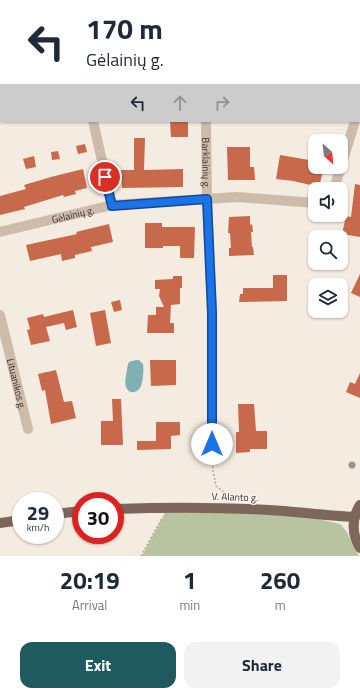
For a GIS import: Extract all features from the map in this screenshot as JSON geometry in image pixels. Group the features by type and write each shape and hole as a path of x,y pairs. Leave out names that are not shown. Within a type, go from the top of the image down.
{"main road":[{"path":"360,506 355,517 354,530 355,537 360,548"},
{"name":"V. Alanto g.","path":"124,509 168,507 284,511 355,517"},
{"path":"0,524 12,522"}],"street":[{"path":"93,122 112,206"},
{"name":"Barklainių g.","path":"206,122 207,199 212,313 212,444"},
{"path":"336,182 356,122"},
{"name":"Gėlainių g.","path":"0,232 112,206 237,197 308,202"},
{"name":"Lituanikos g.","path":"0,316 28,429"}],"path":[{"path":"212,444 213,471 216,486 232,498"},
{"path":"141,556 168,507"}],"green space":[{"path":"168,507 284,511 340,524 347,532 359,556 142,556"}],"water":[{"path":"139,360 143,364 143,378 140,388 136,392 131,392 127,390 125,382 129,362"}],"building":[{"path":"170,122 188,122 188,137 171,137"},
{"path":"134,138 145,138 144,170 183,169 183,187 122,188 121,170 134,170"},
{"path":"85,144 87,152 78,154 76,146"},
{"path":"227,147 250,147 250,167 254,167 255,180 228,180"},
{"path":"58,151 60,159 52,160 51,152"},
{"path":"280,155 308,160 308,174 322,174 320,182 308,182 308,184 276,179"},
{"path":"34,156 36,167 26,169 23,159"},
{"path":"83,169 87,188 75,191 76,194 64,197 63,195 24,207 25,209 0,215 0,196 26,189 24,185"},
{"path":"355,184 360,185 360,237 348,235 348,230 343,230 345,222 348,222 348,216 351,217"},
{"path":"250,216 250,225 252,224 253,232 251,232 254,255 229,256 229,248 231,248 230,233 228,233 229,217"},
{"path":"145,223 162,223 162,227 195,227 194,258 180,258 180,246 145,248"},
{"path":"109,224 113,242 91,247 92,251 75,255 75,258 62,261 61,254 30,261 26,245 77,234 76,232"},
{"path":"360,274 360,297 351,293"},
{"path":"273,275 287,275 287,301 239,302 240,294 243,294 243,288 273,288"},
{"path":"173,276 182,276 180,304 171,305 170,323 174,323 174,333 147,333 148,315 156,315 156,307 164,307 159,296 160,289 155,289 155,280 173,279"},
{"path":"120,300 122,310 114,312 111,302"},
{"path":"73,310 77,327 66,330 64,323 46,327 50,341 31,345 27,330 30,329 27,318 43,314 44,317"},
{"path":"105,310 111,343 96,346 90,313"},
{"path":"150,360 176,360 176,385 151,386"},
{"path":"56,370 64,402 72,401 76,418 51,424 45,390 42,391 38,374"},
{"path":"360,373 360,398 346,392 350,382 355,384"},
{"path":"112,399 121,399 123,445 101,445 101,421 113,421"},
{"path":"238,404 254,404 256,431 267,431 267,449 250,449 250,452 236,453 236,432 239,432"},
{"path":"156,422 180,422 180,435 171,436 171,449 137,450 137,441 156,441"}],"route":[{"path":"105,177 112,206 207,199 212,313 212,444"}]}
